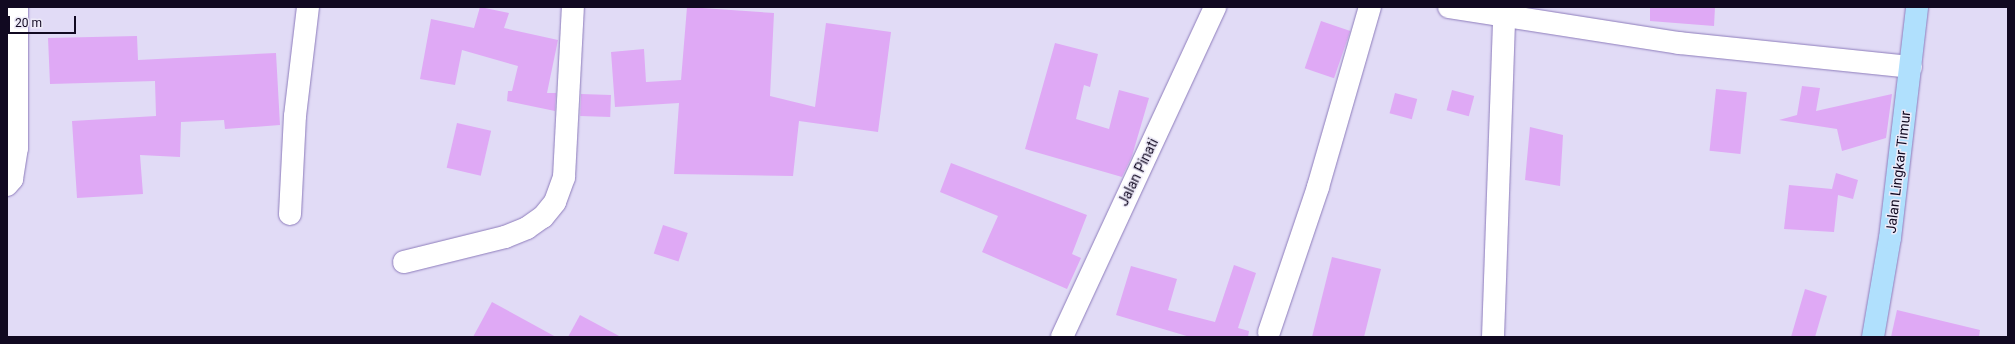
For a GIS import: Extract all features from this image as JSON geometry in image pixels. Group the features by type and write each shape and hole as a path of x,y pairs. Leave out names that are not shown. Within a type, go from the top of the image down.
{"main road":[{"name":"Jalan Lingkar Timur","path":"1873,337 1890,238 1917,7"}],"street":[{"path":"290,214 295,116 308,7"},
{"path":"404,262 505,237 527,228 542,217 555,202 564,170 573,7"},
{"name":"Jalan Pinati","path":"1062,337 1215,7"},
{"path":"1269,332 1318,187 1370,7"},
{"path":"1449,7 1679,43 1911,67"},
{"path":"7,185 12,179 17,148 19,8"},
{"path":"1493,337 1504,16"}],"building":[{"path":"480,7 509,13 504,28 558,40 547,93 556,93 555,111 507,101 508,91 512,91 518,66 462,50 455,85 420,79 431,19 474,28"},
{"path":"687,7 774,13 770,96 815,107 826,23 891,32 878,132 799,121 793,176 674,174 679,103 615,107 611,52 644,49 646,82 681,80"},
{"path":"1650,7 1715,7 1714,26 1650,21"},
{"path":"1321,21 1350,31 1334,78 1305,68"},
{"path":"137,36 138,60 276,53 280,125 225,129 224,120 181,122 180,157 140,155 143,194 77,198 72,121 156,116 155,81 50,84 48,38"},
{"path":"1055,43 1098,54 1090,87 1084,85 1076,119 1109,129 1119,90 1149,98 1132,156 1122,177 1025,149"},
{"path":"1802,86 1820,88 1816,111 1892,94 1886,138 1842,151 1837,129 1779,120 1797,115"},
{"path":"1716,89 1747,92 1740,154 1710,151"},
{"path":"1452,90 1474,96 1469,116 1447,110"},
{"path":"1395,93 1417,99 1412,119 1390,113"},
{"path":"581,94 611,95 610,117 580,116"},
{"path":"457,123 491,131 481,176 447,168"},
{"path":"1530,127 1563,135 1560,186 1525,180"},
{"path":"951,163 1087,215 1072,254 1081,258 1067,289 982,252 998,216 940,192"},
{"path":"1836,173 1858,180 1853,199 1838,195 1834,232 1784,229 1789,185 1832,189"},
{"path":"663,225 688,233 678,262 654,254"},
{"path":"1332,257 1381,269 1364,337 1312,337"},
{"path":"1234,265 1256,273 1238,328 1249,331 1248,337 1190,337 1116,315 1131,266 1177,279 1168,310 1215,322"},
{"path":"1805,289 1827,296 1815,337 1791,337"},
{"path":"492,302 556,337 473,337"},
{"path":"1897,310 1980,330 1979,337 1891,337"},
{"path":"580,315 621,337 568,337"}]}
